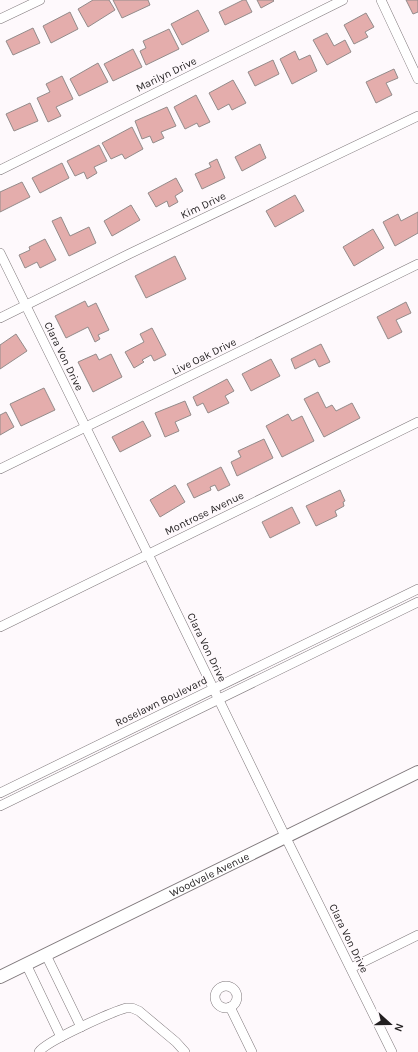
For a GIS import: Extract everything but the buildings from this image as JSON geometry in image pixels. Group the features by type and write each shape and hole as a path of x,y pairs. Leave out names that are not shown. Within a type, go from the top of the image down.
{"street":[{"path":"0,19 40,0"},
{"name":"Marilyn Drive","path":"0,170 343,0"},
{"path":"381,0 418,79"},
{"name":"Kim Drive","path":"0,318 129,254 418,116"},
{"name":"Clara Von Drive","path":"0,252 392,1052"},
{"name":"Live Oak Drive","path":"0,469 418,264"},
{"name":"Montrose Avenue","path":"0,627 418,422"},
{"name":"Roselawn Boulevard","path":"0,793 418,588"},
{"path":"0,806 418,602"},
{"path":"325,634 330,645"},
{"path":"96,746 101,757"},
{"name":"Woodvale Avenue","path":"0,977 418,772"},
{"path":"351,968 418,935"},
{"path":"46,955 81,1027"},
{"path":"26,964 61,1037"},
{"path":"230,1007 252,1052"},
{"path":"39,1052 48,1044 81,1027 123,1009 132,1008 139,1011 176,1042 185,1052"}]}
